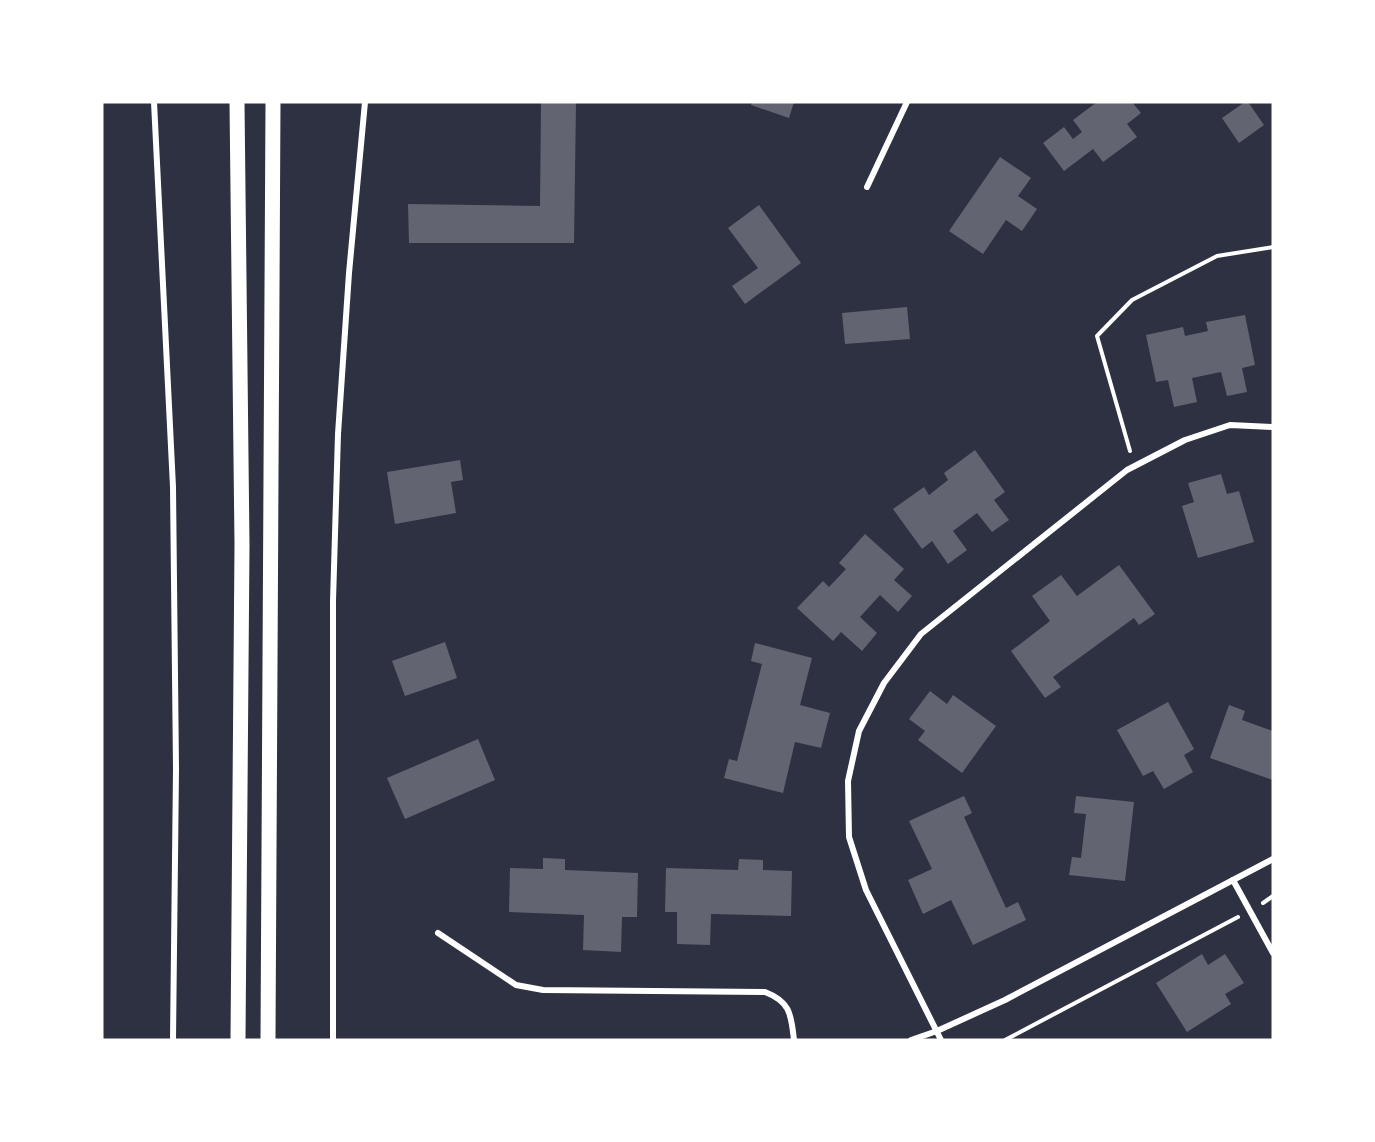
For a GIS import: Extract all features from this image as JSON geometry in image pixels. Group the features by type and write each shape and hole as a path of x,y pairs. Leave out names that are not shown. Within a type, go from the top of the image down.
{"main road":[{"path":"237,102 242,545 238,1040"},
{"path":"268,1040 273,102"}],"street":[{"path":"154,102 173,487 176,769 173,1040"},
{"path":"333,1040 333,579 345,331 365,102"},
{"path":"867,187 907,102"},
{"path":"941,1040 866,890 849,837 848,781 859,731 884,683 921,634 1135,466 1185,440 1230,425 1273,427"},
{"path":"911,1040 937,1031 1005,1000 1273,859"},
{"path":"1233,880 1273,953"},
{"path":"438,933 516,985 543,990 765,992 779,997 790,1012 795,1040"}],"path":[{"path":"1135,466 1097,336 1132,300 1216,256 1273,247"},
{"path":"1005,1040 1250,911 1273,896"}],"building":[{"path":"541,102 576,102 574,243 409,243 408,204 540,206"},
{"path":"752,102 794,102 789,118 751,105"},
{"path":"1097,102 1132,102 1141,113 1127,124 1137,137 1103,162 1093,149 1064,171 1043,143 1064,127 1073,139 1082,132 1073,120"},
{"path":"1248,102 1264,125 1239,143 1222,118"},
{"path":"1000,157 1031,178 1018,196 1037,209 1022,231 1006,220 983,254 949,231"},
{"path":"759,205 801,263 745,304 732,286 758,268 728,228"},
{"path":"907,307 910,339 845,344 842,313"},
{"path":"1245,315 1255,365 1242,368 1247,392 1227,396 1221,372 1192,378 1197,402 1174,407 1168,380 1156,382 1146,335 1183,327 1185,336 1208,331 1206,322"},
{"path":"975,450 1005,492 994,500 1009,520 992,532 977,513 953,531 967,550 948,564 932,541 922,549 893,509 924,487 929,495 948,480 944,473"},
{"path":"460,460 463,480 451,482 456,513 395,524 387,472"},
{"path":"1221,474 1227,494 1239,491 1254,542 1198,558 1182,506 1194,502 1188,483"},
{"path":"865,534 904,569 894,580 912,596 898,612 880,595 860,617 877,633 862,651 841,632 833,641 797,608 823,581 829,587 846,569 839,563"},
{"path":"1119,565 1155,614 1139,625 1134,618 1053,677 1061,687 1045,698 1011,651 1050,621 1032,596 1061,575 1077,596"},
{"path":"445,642 457,678 405,696 392,661"},
{"path":"755,643 812,658 800,705 830,713 821,748 795,742 783,793 724,778 729,759 737,761 762,664 751,661"},
{"path":"930,691 947,704 953,695 996,726 962,773 918,740 925,731 909,719"},
{"path":"1168,702 1194,749 1184,755 1193,772 1164,789 1153,771 1143,776 1117,730"},
{"path":"1229,705 1245,711 1242,720 1273,731 1273,780 1210,758"},
{"path":"478,739 495,780 405,819 387,778"},
{"path":"964,796 972,813 964,817 1006,908 1018,902 1026,920 973,945 951,900 923,914 908,880 932,869 909,821"},
{"path":"1076,796 1134,802 1125,881 1069,875 1072,857 1081,858 1086,814 1074,813"},
{"path":"543,858 565,859 565,870 638,873 637,917 622,917 621,952 583,950 584,915 509,912 510,868 543,869"},
{"path":"739,859 763,860 763,870 792,871 791,916 711,914 710,945 677,944 677,912 665,912 666,868 738,870"},
{"path":"1202,954 1208,965 1225,954 1244,983 1225,994 1231,1004 1187,1032 1156,983"}]}
